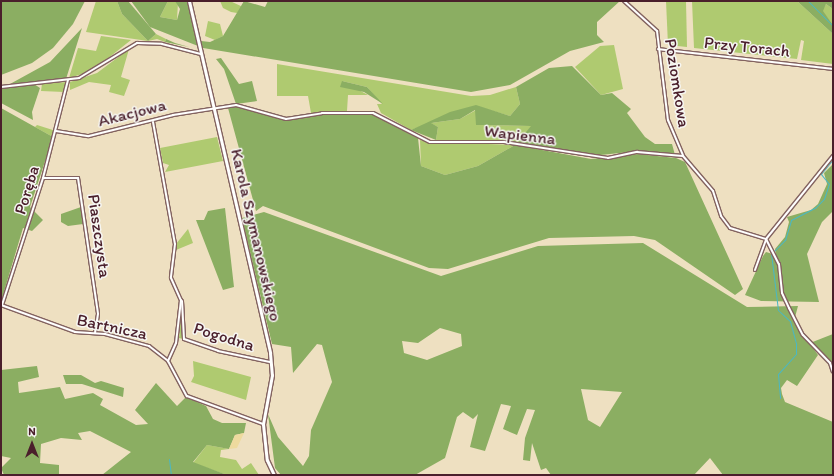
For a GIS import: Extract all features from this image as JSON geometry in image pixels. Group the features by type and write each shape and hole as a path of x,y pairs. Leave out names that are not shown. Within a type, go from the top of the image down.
{"street":[{"name":"Karola Szymanowskiego","path":"190,1 271,362 263,424 267,460 274,475"},
{"name":"Poziomkowa","path":"624,1 654,28 668,120 683,156"},
{"path":"1,87 68,80 88,75 123,48 137,43 162,44 202,54"},
{"name":"Przy Torach","path":"658,49 833,69"},
{"name":"Poręba","path":"2,305 43,178 68,80"},
{"name":"Wapienna","path":"214,108 236,105 286,119 322,113 373,113 424,141 504,142 597,157 637,152 683,156"},
{"name":"Akacjowa","path":"56,131 89,136 214,108"},
{"path":"153,122 175,244 171,278 182,300 176,343 168,361"},
{"path":"683,156 713,191 721,216 730,228 766,239 775,253 784,300 803,335 830,363 833,372"},
{"path":"755,270 766,239 833,156"},
{"name":"Piaszczysta","path":"43,178 78,178 98,314 95,333"},
{"name":"Pogodna","path":"182,300 184,339 218,351 271,362"},
{"name":"Bartnicza","path":"2,305 75,332 95,333 149,346 168,361 187,396 263,424"}],"green space":[{"path":"1,1 85,1 73,24 53,48 32,63 1,75"},
{"path":"96,1 117,1 122,14 148,41 86,32"},
{"path":"117,1 128,1 156,34 148,41 122,14"},
{"path":"131,1 168,1 160,17 177,20 180,9 175,1 188,1 198,46 150,27"},
{"path":"168,1 178,2 177,20 160,17"},
{"path":"220,1 230,1 243,7 237,13 231,12 223,8"},
{"path":"244,1 265,7 268,1 620,1 597,22 597,35 604,42 570,51 510,85 471,92 203,48 201,41 210,42 223,36"},
{"path":"666,1 686,1 687,47 668,45"},
{"path":"692,1 797,1 833,34 833,64 801,60 804,41 801,40 797,59 694,48"},
{"path":"797,1 833,1 833,9 826,4 823,11 833,25 833,34"},
{"path":"826,4 833,9 833,25 822,11"},
{"path":"208,21 220,24 223,36 215,40 205,36"},
{"path":"82,28 66,79 10,84 50,62"},
{"path":"156,34 166,39 165,42 157,39 148,41"},
{"path":"101,36 131,40 92,71 69,78 78,48 96,51"},
{"path":"166,39 175,43 189,47 165,42"},
{"path":"614,45 623,89 601,95 575,67 600,46"},
{"path":"129,49 121,77 130,80 124,96 109,92 111,85 89,82 70,90 70,82 97,73"},
{"path":"221,58 239,84 252,81 257,101 236,104 224,69 216,59"},
{"path":"277,64 471,96 490,95 516,87 520,104 510,116 476,106 431,123 460,119 476,110 476,125 532,126 517,143 436,140 438,127 430,123 411,130 381,113 377,104 382,104 367,87 342,81 368,95 348,95 347,111 311,113 308,96 277,96"},
{"path":"572,66 601,95 612,93 631,109 627,113 645,137 655,144 672,144 675,155 639,151 591,156 517,143 531,126 476,125 475,110 460,119 431,123 438,127 436,140 411,130 450,112 476,105 510,116 520,104 516,87 549,68"},
{"path":"342,81 367,87 383,104 364,92 340,87"},
{"path":"67,82 64,92 41,91 42,84"},
{"path":"34,84 40,88 32,112 33,120 1,103 1,89"},
{"path":"236,106 286,120 323,114 373,114 418,138 421,166 445,175 478,166 515,145 591,159 638,154 676,158 685,162 743,289 735,295 655,240 634,236 549,238 448,269 429,268 263,206 256,211 228,108"},
{"path":"1,108 53,137 30,207 43,220 32,231 23,228 1,302"},
{"path":"37,125 56,131 53,137 35,127"},
{"path":"217,137 223,161 165,172 169,165 163,163 160,148"},
{"path":"420,140 430,142 515,145 478,166 445,175 421,166"},
{"path":"833,164 833,211 822,222 807,254 819,302 761,301 745,295 766,252 776,255 775,249 785,237 789,222 787,217 811,210 818,204 827,184 824,173"},
{"path":"81,207 83,224 68,226 61,222 61,214"},
{"path":"225,208 234,287 223,290 196,220 204,220 208,211"},
{"path":"264,212 441,276 538,246 643,243 747,307 798,306 794,321 818,355 797,386 787,380 781,388 782,394 785,402 833,422 833,475 723,475 710,458 694,475 551,475 546,468 541,470 532,443 530,461 523,460 525,438 535,410 527,409 517,435 503,429 511,406 501,404 485,451 470,447 478,414 473,419 463,412 457,417 445,458 415,475 281,475 275,468 268,414 278,437 303,466 309,456 311,430 332,382 322,345 317,344 293,373 291,347 272,344 242,218","holes":["440,328 461,334 462,346 427,360 404,353 402,341 418,343","581,389 622,392 600,427 588,420"]},
{"path":"188,229 193,243 176,250 176,244"},
{"path":"182,304 182,321 183,339 179,338"},
{"path":"833,334 833,367 810,343"},
{"path":"193,361 251,377 246,400 191,382 194,376"},
{"path":"37,366 39,377 18,382 19,393 60,387 65,399 93,393 103,399 100,405 136,425 148,424 135,410 156,383 177,406 186,397 206,406 213,419 222,423 246,423 244,433 235,435 229,449 207,445 193,462 227,475 102,475 131,452 90,431 78,433 82,440 61,438 41,444 40,463 59,465 59,475 4,475 1,468 11,458 1,456 1,370"},
{"path":"63,375 81,375 95,383 101,381 124,388 123,397 82,384 66,384"},
{"path":"207,445 229,449 221,450 220,457 236,460 242,469 251,463 259,475 227,475 193,463"}],"sand":[{"path":"244,433 237,448 229,449 235,435"}],"waterway":[{"path":"808,1 833,26"},
{"path":"774,251 785,240 791,220 816,207 824,199 829,184 821,174 833,159"},
{"path":"771,253 778,310 790,321 796,344 796,354 778,374 780,398"},
{"path":"169,459 171,475"}]}
